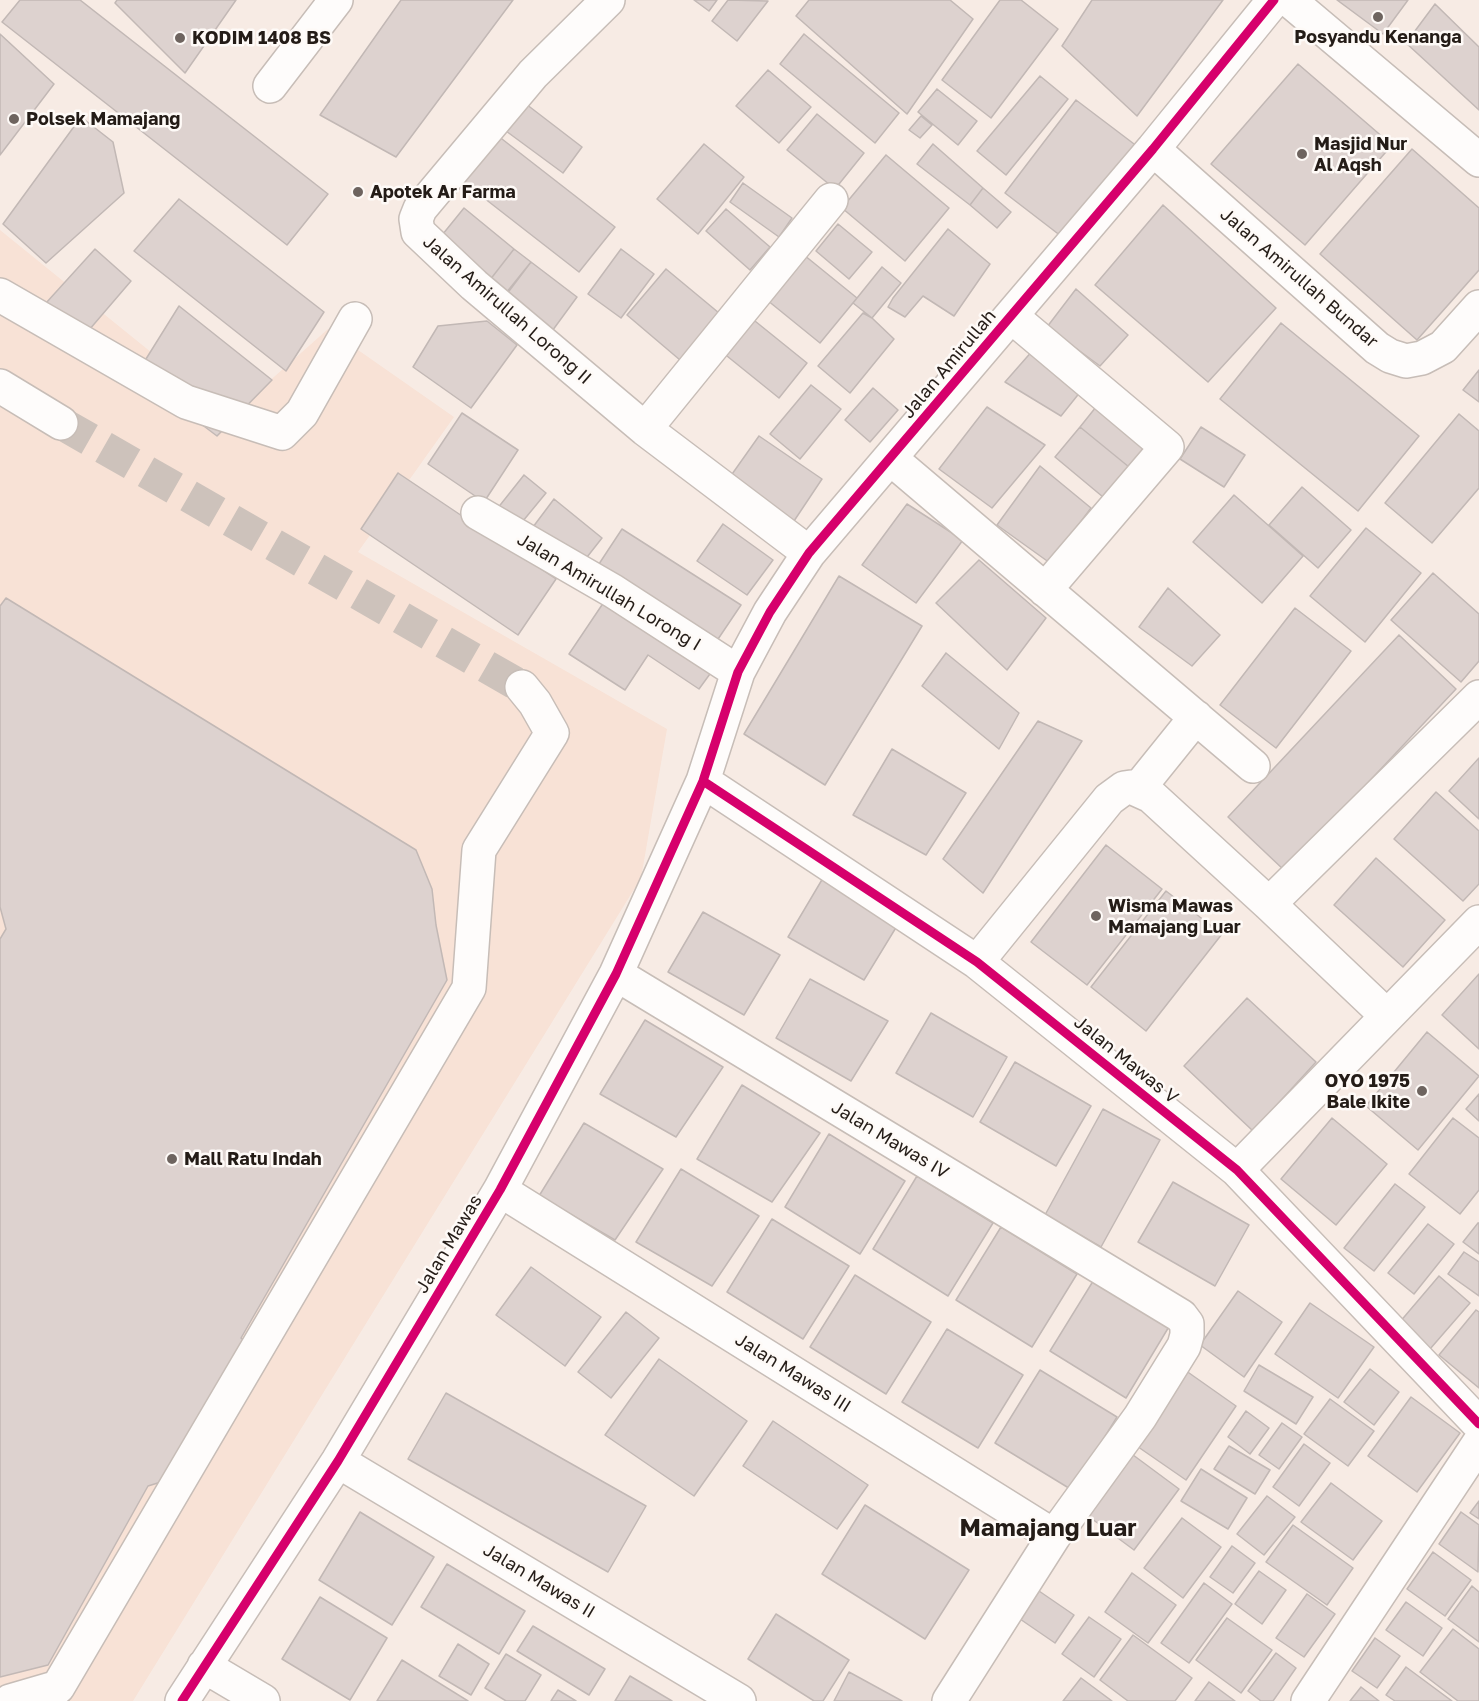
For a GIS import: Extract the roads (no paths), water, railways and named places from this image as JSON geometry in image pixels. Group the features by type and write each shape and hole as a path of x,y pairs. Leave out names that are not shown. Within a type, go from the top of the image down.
{"street":[{"path":"270,86 336,0"},
{"name":"Jalan Amirullah Lorong II","path":"608,0 533,75 420,209 416,219 418,232 474,285 645,429 809,553"},
{"name":"Jalan Amirullah","path":"703,782 738,672 770,612 809,553 1153,149 1274,0"},
{"path":"1289,0 1479,160"},
{"name":"Jalan Amirullah Bundar","path":"1153,149 1377,348 1390,356 1406,361 1422,358 1443,347 1479,307"},
{"path":"645,429 831,200"},
{"path":"0,295 186,402 282,433 302,413 355,319"},
{"path":"1011,316 1167,447 1045,590"},
{"path":"0,386 61,423"},
{"path":"890,458 1253,766"},
{"name":"Jalan Amirullah Lorong I","path":"478,513 613,591 738,672"},
{"path":"10,1701 58,1687 469,988 479,850 552,732 535,703 522,687"},
{"path":"1269,904 1479,697"},
{"path":"1138,789 1196,717"},
{"name":"Jalan Mawas V","path":"703,782 977,962 1237,1170 1479,1424"},
{"name":"Jalan Mawas","path":"182,1701 338,1461 500,1190 616,974 703,782"},
{"path":"977,962 1109,799 1124,788 1138,789 1151,796 1387,1016"},
{"path":"1237,1170 1479,922"},
{"name":"Jalan Mawas IV","path":"616,974 1181,1316 1187,1324 1184,1346 1140,1417 1054,1536"},
{"name":"Jalan Mawas III","path":"500,1190 1054,1536"},
{"path":"1308,1701 1479,1443"},
{"name":"Jalan Mawas II","path":"338,1461 739,1701"},
{"path":"949,1701 1054,1536"},
{"path":"204,1666 263,1701"}],"tunnel":[{"path":"61,423 522,687"}],"place":[{"name":"Posyandu Kenanga","path":"1378,17"},
{"name":"KODIM 1408 BS","path":"180,38"},
{"name":"Polsek Mamajang","path":"14,119"},
{"name":"Masjid Nur Al Aqsh","path":"1302,154"},
{"name":"Apotek Ar Farma","path":"358,192"},
{"name":"Wisma Mawas Mamajang Luar","path":"1096,916"},
{"name":"OYO 1975 Bale Ikite","path":"1422,1091"},
{"name":"Mall Ratu Indah","path":"172,1159"}],"district":[{"name":"Mamajang Luar","path":"1048,1528"}]}
